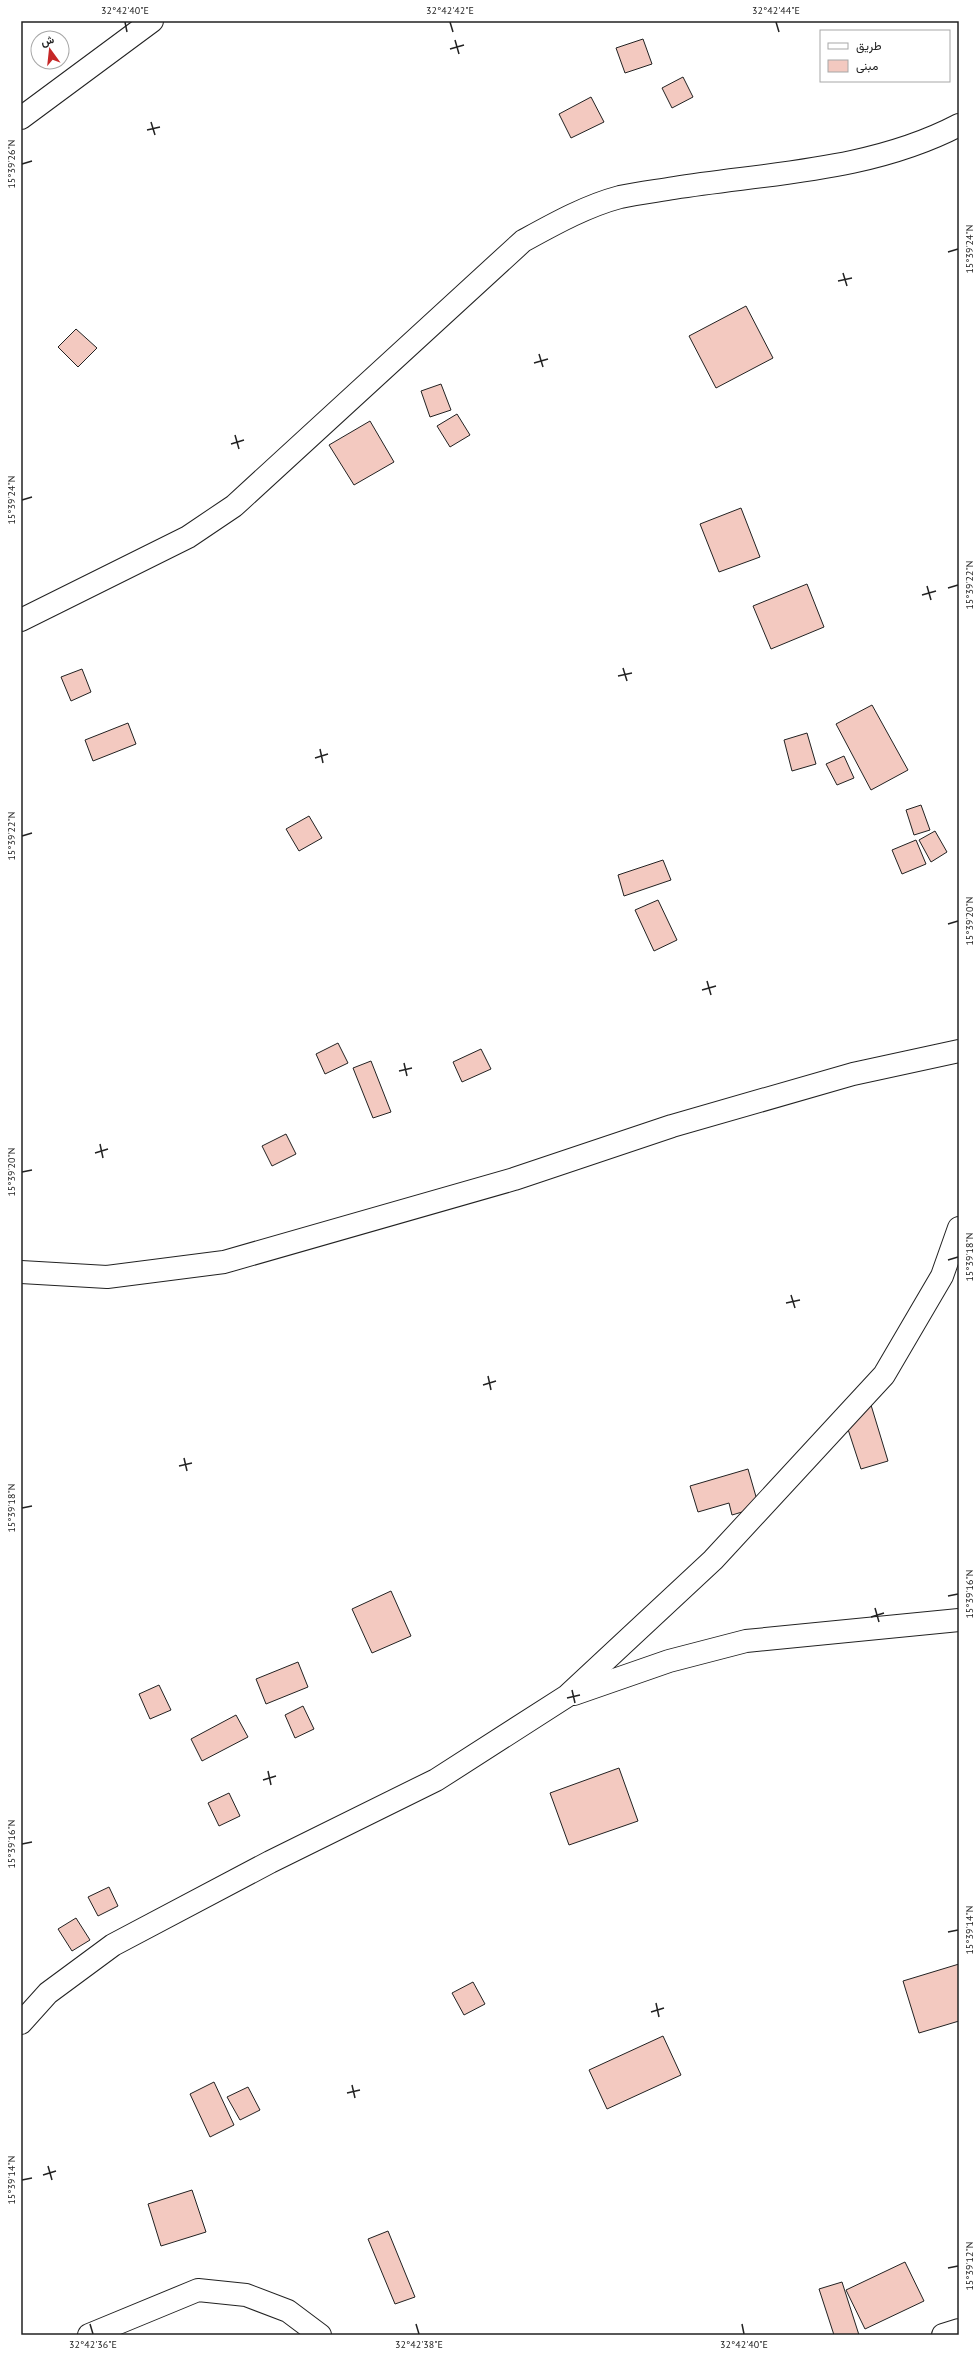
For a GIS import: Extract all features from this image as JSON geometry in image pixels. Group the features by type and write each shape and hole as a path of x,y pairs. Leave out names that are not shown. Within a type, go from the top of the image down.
{"street":[{"path":"21,118 152,21"},
{"path":"24,618 188,537 234,506 523,241 563,218 620,197 824,168 890,152 935,138 959,125"},
{"path":"935,138 959,137"},
{"path":"21,1272 107,1277 224,1262 514,1179 672,1126 853,1074 959,1051"},
{"path":"21,2023 48,1993 113,1945 270,1862 436,1780 567,1696 713,1560 884,1375 942,1276 959,1228"},
{"path":"567,1696 669,1661 746,1642 959,1620"},
{"path":"89,2335 198,2290 246,2295 288,2311 320,2335"},
{"path":"944,2335 959,2330"}],"building":[{"path":"643,39 652,64 625,73 616,48"},
{"path":"683,77 693,97 672,108 662,88"},
{"path":"591,97 604,122 571,138 559,114"},
{"path":"746,306 773,358 716,388 689,336"},
{"path":"76,329 97,348 78,367 58,347"},
{"path":"441,384 451,410 430,417 421,391"},
{"path":"457,414 470,435 450,447 437,426"},
{"path":"370,421 394,462 354,485 329,445"},
{"path":"741,508 760,557 719,572 700,524"},
{"path":"807,584 824,627 771,649 753,606"},
{"path":"82,669 91,692 71,701 61,677"},
{"path":"872,705 908,770 871,790 836,724"},
{"path":"128,723 136,744 93,761 85,740"},
{"path":"807,733 816,764 792,771 784,740"},
{"path":"844,756 854,778 837,785 826,764"},
{"path":"921,805 930,830 914,835 906,810"},
{"path":"309,816 322,838 299,851 286,829"},
{"path":"935,831 947,852 931,862 919,840"},
{"path":"916,840 926,864 902,874 892,850"},
{"path":"663,860 671,880 624,896 618,875"},
{"path":"658,900 677,940 654,951 635,910"},
{"path":"338,1043 348,1063 325,1074 316,1054"},
{"path":"481,1049 491,1069 462,1082 453,1062"},
{"path":"371,1061 391,1112 373,1118 353,1068"},
{"path":"286,1134 296,1154 272,1166 262,1146"},
{"path":"871,1405 888,1461 861,1469 843,1414"},
{"path":"748,1469 759,1507 732,1515 729,1503 698,1512 690,1486"},
{"path":"391,1591 411,1636 372,1653 352,1609"},
{"path":"298,1662 308,1687 266,1704 256,1679"},
{"path":"159,1685 171,1710 150,1719 139,1694"},
{"path":"303,1706 314,1729 295,1738 285,1715"},
{"path":"236,1715 248,1737 202,1761 191,1739"},
{"path":"619,1768 638,1821 569,1845 550,1793"},
{"path":"229,1793 240,1816 219,1826 208,1803"},
{"path":"109,1887 118,1906 98,1916 88,1897"},
{"path":"76,1918 90,1940 72,1951 58,1929"},
{"path":"959,1964 959,2021 919,2033 903,1981"},
{"path":"473,1982 485,2004 464,2015 452,1993"},
{"path":"663,2036 681,2075 607,2109 589,2070"},
{"path":"214,2082 234,2125 210,2137 190,2094"},
{"path":"248,2087 260,2110 240,2120 227,2097"},
{"path":"192,2190 206,2232 161,2246 148,2204"},
{"path":"388,2231 415,2297 395,2304 368,2239"},
{"path":"905,2262 924,2301 865,2329 846,2290"},
{"path":"842,2282 859,2335 834,2335 819,2289"}]}
